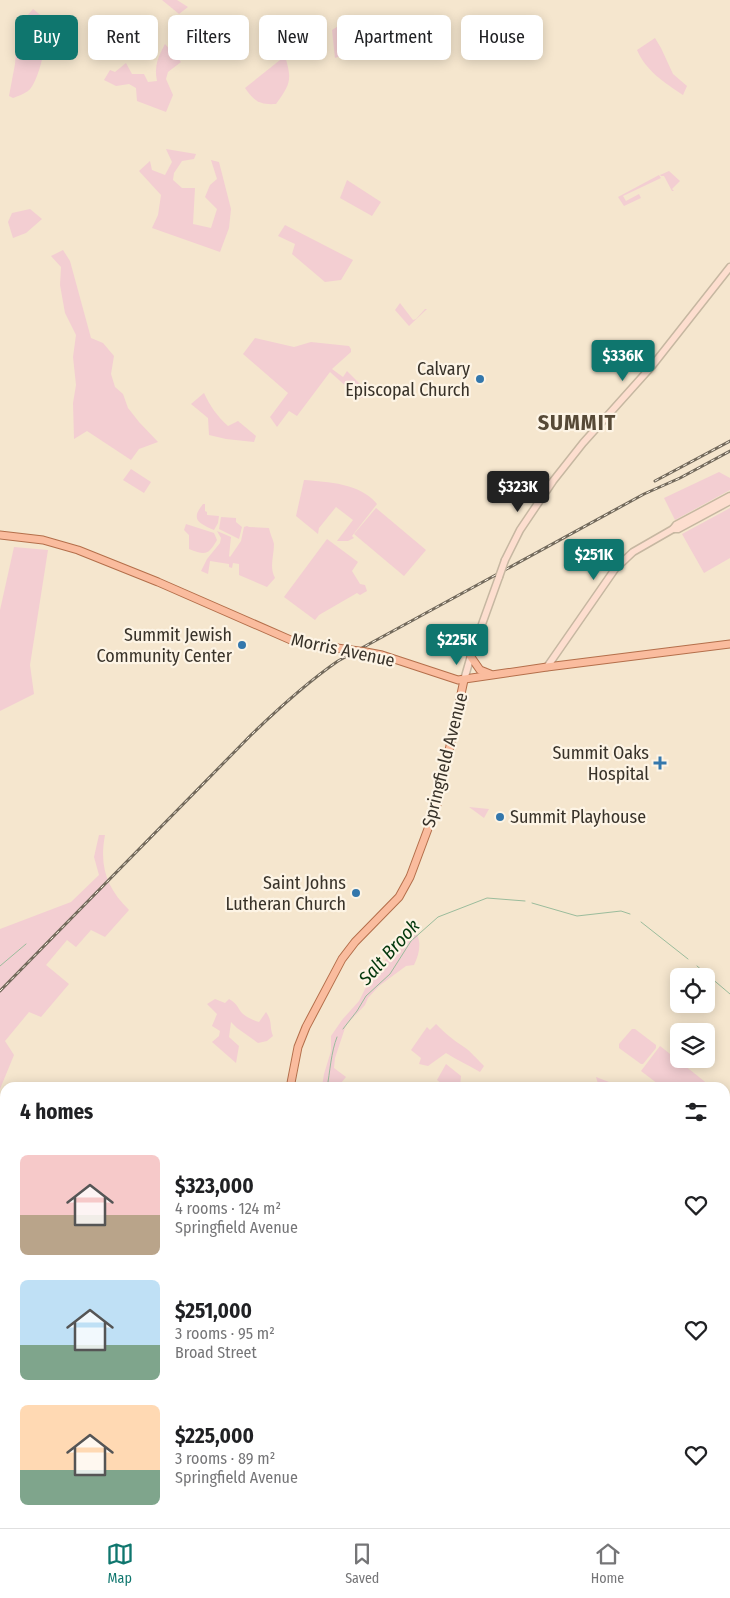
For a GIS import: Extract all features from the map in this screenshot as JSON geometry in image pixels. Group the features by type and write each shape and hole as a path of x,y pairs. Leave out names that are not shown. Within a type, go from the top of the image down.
{"main road":[{"name":"Springfield Avenue","path":"291,1082 298,1047 306,1027 342,959 355,942 399,897 410,877 438,802 464,680 471,657 505,560 520,530 553,481 583,443 652,366 730,267"},
{"path":"547,667 620,563 642,546 673,529 676,525 730,496"},
{"path":"673,529 678,529 730,501"},
{"name":"Morris Avenue","path":"0,535 43,540 78,550 304,644 382,655 452,679 464,680 547,667 730,644"},
{"path":"471,657 482,672 495,675"}],"shaded area":[{"path":"162,0 177,0 188,7 179,14"},
{"path":"33,9 40,15 28,15"},
{"path":"337,27 337,57 335,58 332,30"},
{"path":"655,38 673,74 687,86 683,95 651,70 637,50"},
{"path":"165,44 168,47 168,60 179,60 181,62 168,72 166,79 173,95 166,112 137,101 136,88 129,84 116,86 104,80 110,70 115,72 126,63 132,74 144,74 148,82 157,81 156,71 160,53"},
{"path":"15,60 42,60 32,86 28,91 13,98 9,96"},
{"path":"280,60 286,60 289,81 276,104 265,104 257,101 245,88"},
{"path":"166,149 196,154 194,159 182,161 174,173 173,180 182,188 195,188 193,224 211,228 217,209 205,197 210,185 217,179 211,160 219,162 231,209 229,228 220,252 152,228 158,215 161,195 139,171 150,161 152,170 165,175 172,162"},
{"path":"669,171 680,181 672,189 674,191 672,191 664,176 660,175"},
{"path":"659,175 661,178 623,196 626,201 639,194 641,198 624,206 618,197"},
{"path":"347,180 381,202 372,216 340,198"},
{"path":"30,209 42,219 26,233 13,238 8,222 12,213"},
{"path":"285,225 353,260 341,280 325,282 292,254 295,244 278,236"},
{"path":"63,250 70,261 91,338 103,343 114,356 111,374 115,387 123,394 128,408 158,442 139,449 131,460 87,431 74,439 73,403 76,385 73,357 76,335 65,313 60,285 61,267 51,256"},
{"path":"400,303 413,320 427,309 409,326 395,310"},
{"path":"255,338 294,347 311,342 349,346 351,352 332,369 343,377 347,371 372,396 356,399 348,388 330,372 297,416 289,411 277,427 270,417 288,393 243,354"},
{"path":"204,393 214,411 228,426 238,421 256,436 254,442 209,435 208,418 191,404"},
{"path":"131,469 151,482 144,493 123,480"},
{"path":"719,472 730,478 730,490 675,520 664,498"},
{"path":"304,480 333,483 353,488 370,497 377,504 352,536 354,538 348,541 337,541 353,520 336,507 319,528 318,534 296,516"},
{"path":"203,504 205,504 207,515 219,516 214,530 198,520 197,514"},
{"path":"376,508 426,550 404,576 354,534"},
{"path":"730,508 730,558 704,573 682,534"},
{"path":"221,517 236,518 236,522 242,527 239,539 219,529"},
{"path":"186,524 214,533 217,540 211,549 203,553 189,549 189,535 184,530"},
{"path":"244,527 269,528 274,544 272,566 275,578 267,587 239,575 239,564 233,563 232,568 229,567 229,564 210,561 208,574 201,571 207,559 220,543 221,538 217,531 231,537 230,557 241,541"},
{"path":"327,539 358,562 352,571 360,584 365,585 367,591 360,595 357,593 319,615 315,620 284,597"},
{"path":"14,547 48,550 30,665 34,694 0,711 0,610"},
{"path":"469,807 489,809 484,818"},
{"path":"99,835 105,835 103,857 106,876 115,894 129,910 105,937 91,930 76,947 67,940 46,965 69,984 41,1017 29,1012 5,1041 14,1055 3,1082 0,1082 0,929 71,902 99,875 94,857"},
{"path":"412,928 418,936 418,956 414,965 406,966 379,986 368,998 365,1005 346,1025 335,1058 334,1068 346,1077 342,1082 323,1082 331,1051 331,1036 359,1001 368,983 384,963 393,944 406,930"},
{"path":"215,999 225,1003 229,999 243,1014 259,1022 266,1012 273,1036 267,1041 258,1043 231,1022 229,1037 239,1046 236,1063 212,1042 219,1036 220,1031 212,1026 217,1014 207,1004"},
{"path":"436,1024 468,1050 484,1066 480,1072 446,1053 428,1066 419,1064 421,1058 411,1050 427,1027 430,1030"},
{"path":"632,1029 635,1029 656,1045 656,1048 643,1064 619,1048 619,1044"},
{"path":"660,1046 670,1054 670,1068 688,1068 706,1082 655,1082 641,1071"},
{"path":"446,1064 461,1076 460,1082 440,1082 437,1080"},
{"path":"596,1077 609,1082 598,1082"}],"waterway":[{"name":"Salt Brook","path":"343,1029 366,996 390,974 411,941 438,917 487,898 525,901"},
{"name":"Salt Brook","path":"532,903 577,916 621,911 630,914"},
{"name":"Salt Brook","path":"641,922 688,959"},
{"path":"0,966 26,944"},
{"name":"Salt Brook","path":"697,966 730,994"},
{"name":"Salt Brook","path":"328,1082 337,1037"}],"railway":[{"path":"655,481 730,441"},
{"path":"0,991 251,735 293,696 326,669 644,494 680,478 730,451"}],"place":[{"name":"Calvary Episcopal Church","path":"480,379"},
{"name":"Summit Jewish Community Center","path":"242,645"},
{"name":"Summit Oaks Hospital","path":"660,763"},
{"name":"Summit Playhouse","path":"500,817"},
{"name":"Saint Johns Lutheran Church","path":"356,893"}],"district":[{"name":"SUMMIT","path":"577,422"}]}
